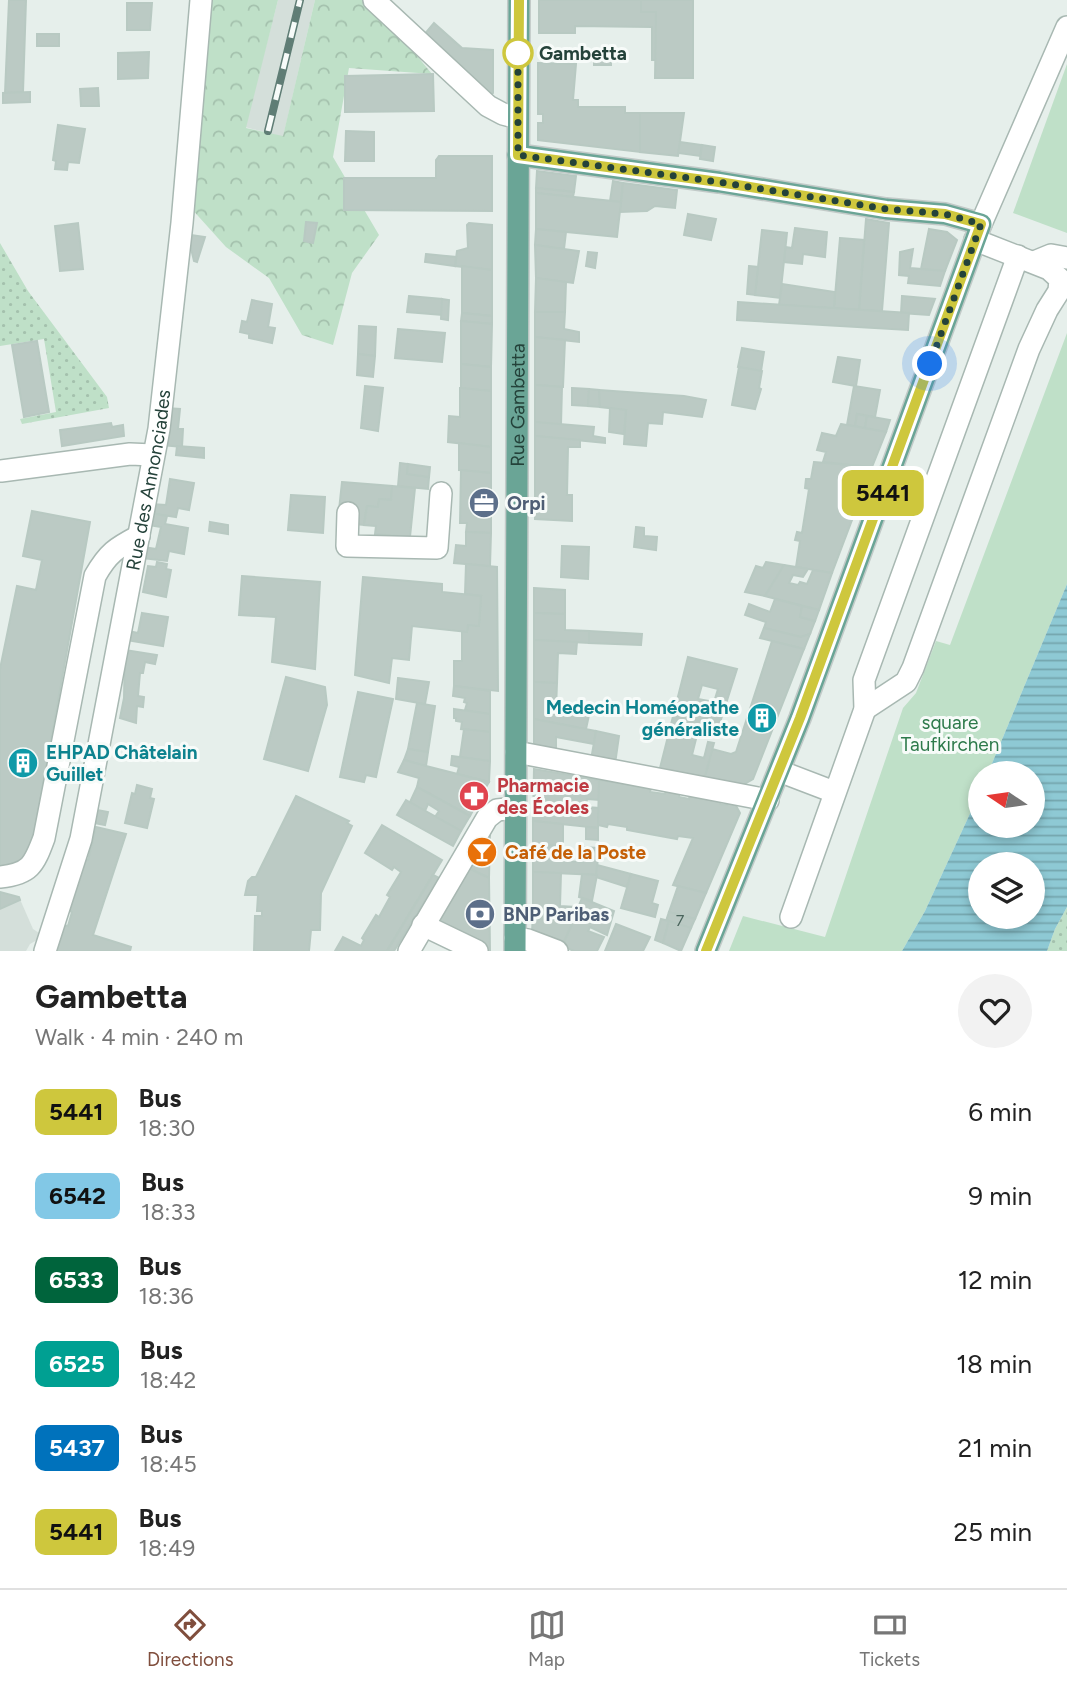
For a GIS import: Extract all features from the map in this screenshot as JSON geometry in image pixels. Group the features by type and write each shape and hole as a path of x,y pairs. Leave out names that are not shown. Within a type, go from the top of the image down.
{"main road":[{"name":"Rue Gambetta","path":"515,944 519,0"},
{"path":"518,155 731,184 886,209 945,214 978,232 779,771 706,951"}],"street":[{"name":"Rue des Annonciades","path":"45,951 81,839 159,429 182,223 201,0"},
{"path":"374,0 488,106 518,118"},
{"path":"865,709 906,682 913,668 1030,349 1047,310 1059,291 1060,279 1049,269 978,232 1067,27"},
{"path":"1026,259 1051,255 1067,258"},
{"path":"791,917 865,709 864,680 1026,259"},
{"path":"1,471 130,454 153,456"},
{"path":"348,513 347,546 437,548 441,493"},
{"path":"0,877 20,875 35,862 44,838 95,576 105,558 117,547 139,536"},
{"path":"516,752 768,800"},
{"path":"779,771 834,792"},
{"path":"409,951 487,818 497,810 516,808"},
{"path":"423,925 477,951"},
{"path":"515,944 528,940 557,951"}],"shaded area":[{"path":"278,0 315,0 283,137 245,127"},
{"path":"0,892 19,897 33,929 39,933 37,940 30,944 26,951 0,951"}],"green space":[{"path":"208,0 278,0 246,128 283,136 315,0 371,0 432,74 349,68 333,157 379,235 352,273 333,345 302,335 269,278 226,247 190,207"},
{"path":"1067,64 1067,233 1013,213"},
{"path":"0,243 28,291 107,397 109,408 22,424 20,419 56,412 44,339 0,346"},
{"name":"square Taufkirchen","path":"1067,333 1067,584 993,761 968,761 968,818 925,911 902,951 729,951 743,916 825,937 903,708 916,693 936,641 950,645"},
{"path":"1067,907 1067,951 1047,951 1055,929"}],"water":[{"path":"1067,584 1067,907 1047,951 902,951 925,911 968,818 968,838 1045,838 1045,761 993,761"}],"building":[{"path":"9,0 26,0 23,92 5,93"},
{"path":"539,0 641,0 641,12 656,12 656,60 652,60 652,27 575,26 575,33 539,33"},
{"path":"641,0 693,0 693,78 655,78 656,12 641,12"},
{"path":"127,3 152,3 150,30 127,30"},
{"path":"434,23 462,48 493,50 493,93 488,96 424,35"},
{"path":"37,34 59,34 59,46 37,46"},
{"path":"149,52 148,78 118,79 118,53"},
{"path":"594,54 611,54 611,65 594,65"},
{"path":"538,63 576,64 573,100 578,100 578,107 625,107 625,113 640,113 640,152 538,140 538,123 543,123 543,114 538,114"},
{"path":"433,74 434,111 345,112 345,76"},
{"path":"98,88 99,106 81,106 80,89"},
{"path":"30,92 30,102 3,103 3,93"},
{"path":"640,113 684,113 678,156 640,152"},
{"path":"58,125 85,129 79,163 68,162 67,170 55,169 56,161 53,160"},
{"path":"346,131 374,132 374,161 345,161"},
{"path":"680,142 702,145 700,156 678,153"},
{"path":"702,145 715,147 713,161 700,159"},
{"path":"439,156 492,156 492,211 344,210 344,178 436,178 436,160"},
{"path":"537,171 576,176 574,192 536,188"},
{"path":"613,181 623,183 621,202 610,201"},
{"path":"623,183 677,190 675,208 655,206 647,211 620,212"},
{"path":"536,188 574,192 573,197 536,193"},
{"path":"536,193 621,202 617,237 536,229"},
{"path":"688,214 716,219 711,240 684,235"},
{"path":"866,219 889,223 882,311 859,310"},
{"path":"306,222 317,223 313,243 304,241"},
{"path":"78,223 83,269 60,271 55,226"},
{"path":"469,223 492,225 492,270 455,266 457,251 468,248"},
{"path":"795,228 827,232 825,257 803,254 802,264 784,262 785,247 792,248"},
{"path":"536,229 566,232 564,249 535,245"},
{"path":"929,229 947,232 957,240 945,271 921,269"},
{"path":"762,230 787,233 780,298 755,295"},
{"path":"191,235 205,237 197,262 194,261 189,240"},
{"path":"840,238 864,240 859,310 834,308"},
{"path":"535,245 579,251 573,283 536,278"},
{"path":"913,249 910,268 945,271 940,286 908,283 909,276 899,275 900,252"},
{"path":"588,252 597,253 595,268 586,266"},
{"path":"426,254 456,257 455,266 425,262"},
{"path":"462,266 492,270 492,316 462,313"},
{"path":"749,266 758,267 755,295 747,294"},
{"path":"536,278 566,282 565,312 535,312"},
{"path":"782,284 835,292 834,308 779,305"},
{"path":"409,296 442,299 442,315 407,312"},
{"path":"902,296 935,299 929,315 901,313"},
{"path":"442,299 449,300 448,320 441,319"},
{"path":"252,300 272,304 268,327 275,328 272,343 249,338 249,334 240,332 242,321 247,322"},
{"path":"738,302 909,313 908,330 737,320"},
{"path":"535,312 565,312 564,329 579,332 579,342 535,337"},
{"path":"462,313 492,316 492,324 461,321"},
{"path":"461,321 492,324 491,367 461,364"},
{"path":"359,326 376,327 375,356 358,354"},
{"path":"398,329 445,333 442,362 395,358"},
{"path":"535,337 565,340 563,387 535,385"},
{"path":"37,341 49,412 24,417 12,345"},
{"path":"742,348 764,352 761,371 738,367"},
{"path":"358,354 375,356 373,377 357,375"},
{"path":"838,357 860,360 856,386 833,382"},
{"path":"461,364 491,367 491,391 461,388"},
{"path":"739,367 762,371 761,389 755,409 732,405"},
{"path":"535,385 562,387 561,425 535,422"},
{"path":"365,386 383,388 378,431 361,428"},
{"path":"854,386 880,390 875,417 857,414 855,426 847,425"},
{"path":"460,388 491,391 491,447 448,442 449,416 460,417"},
{"path":"572,388 589,389 588,406 572,405"},
{"path":"589,389 599,390 600,407 588,406"},
{"path":"599,390 706,400 702,417 663,412 662,424 648,423 646,446 624,444 626,410 600,407"},
{"path":"166,408 180,409 178,429 183,429 182,447 162,445"},
{"path":"610,408 626,410 624,434 609,432"},
{"path":"857,414 867,416 865,428 855,426"},
{"path":"867,416 890,420 886,432 865,428"},
{"path":"535,422 594,427 593,436 605,438 605,443 535,436"},
{"path":"111,423 112,427 123,425 124,436 62,446 60,430"},
{"path":"841,424 886,432 872,467 823,462 826,452 817,450 822,433 836,436"},
{"path":"535,436 580,440 580,447 568,447 567,495 572,495 572,521 535,519"},
{"path":"459,443 491,447 491,473 459,470"},
{"path":"177,446 204,448 204,458 176,455"},
{"path":"814,462 872,467 832,573 796,567 800,541 795,540 797,532 802,533 809,489 805,488 806,479 811,479"},
{"path":"400,463 408,464 407,474 429,477 428,489 398,486"},
{"path":"408,464 430,467 429,477 407,474"},
{"path":"461,470 491,473 491,533 466,532 467,523 460,523"},
{"path":"170,479 194,483 189,510 178,508 176,517 150,513 152,504 166,505"},
{"path":"342,482 392,486 391,500 379,499 378,507 367,506 364,525 354,524 339,510"},
{"path":"392,486 415,488 410,537 375,534 376,526 364,525 367,506 378,507 379,499 391,500"},
{"path":"291,495 325,497 323,533 288,530"},
{"name":"EHPAD Châtelain Guillet","path":"32,511 90,522 30,857 0,871 0,669 17,586 36,590 42,560 23,556"},
{"path":"150,513 167,516 165,524 188,528 184,554 169,551 167,561 141,558 143,547 156,549 161,527 148,525"},
{"path":"210,522 228,525 228,534 209,531"},
{"path":"636,527 644,528 644,536 657,537 656,550 634,547"},
{"path":"466,532 491,533 490,566 454,563 456,545 466,546"},
{"path":"562,546 589,547 588,579 561,577"},
{"path":"157,562 167,564 166,569 171,570 166,597 143,592 148,566 156,567"},
{"path":"766,562 784,565 765,596 745,592 756,566 763,568"},
{"path":"466,564 497,567 498,691 454,686 454,661 462,661 462,631 467,632 468,625 479,626 481,596 465,594"},
{"path":"784,565 808,569 803,577 793,575 789,583 798,585 800,582 807,584 813,570 832,573 819,610 765,596"},
{"path":"242,576 320,582 315,669 272,662 276,617 239,615"},
{"path":"363,577 442,584 442,592 481,596 479,626 468,625 467,632 412,626 409,660 392,658 389,683 355,675"},
{"path":"534,588 565,590 565,614 534,613"},
{"path":"775,599 802,606 800,617 815,621 810,634 801,637 764,628 766,622 745,615 749,604 770,612"},
{"path":"802,606 819,610 815,621 800,617"},
{"path":"142,613 168,617 163,646 126,640 128,631 138,633"},
{"path":"534,613 565,614 565,630 589,631 589,643 534,640"},
{"path":"764,628 801,637 810,634 804,649 760,638"},
{"path":"589,631 642,634 641,645 589,643"},
{"path":"534,640 577,642 576,654 558,653 557,683 534,682"},
{"name":"Medecin Homéopathe généraliste","path":"772,641 804,649 753,779 741,786 704,780 712,749 731,754 736,752"},
{"path":"125,650 157,655 155,664 145,662 143,673 140,673 138,696 144,697 143,707 137,706 136,723 120,718 124,698"},
{"path":"688,657 737,669 717,732 699,727 692,755 704,758 708,742 714,743 704,780 659,772","holes":["702,685 718,689 714,702 698,699"]},
{"path":"286,677 325,687 327,705 308,771 264,759"},
{"path":"398,678 429,682 425,704 396,699"},
{"path":"534,682 557,683 556,708 589,715 586,729 534,719"},
{"path":"454,686 490,691 490,714 465,710 465,698 453,696"},
{"path":"358,692 393,699 376,777 366,775 364,782 340,777"},
{"path":"417,703 435,706 428,752 408,749"},
{"path":"454,709 490,714 490,732 461,729 462,722 454,718"},
{"path":"534,719 596,731 594,744 556,737 556,754 534,750"},
{"path":"464,729 490,732 490,761 460,757"},
{"path":"596,731 619,736 615,764 591,760"},
{"path":"408,749 428,752 426,766 404,760"},
{"path":"452,756 490,761 489,782 457,774 459,767 451,765"},
{"path":"404,760 489,782 470,816 417,787 419,778 398,772"},
{"path":"534,769 599,780 599,800 587,799 586,807 599,808 598,828 533,821"},
{"path":"599,780 651,788 650,792 679,793 679,797 689,799 690,795 720,800 720,804 734,802 740,813 706,893 673,885 693,838 678,836 677,839 627,830 627,827 598,825"},
{"path":"137,785 152,789 150,798 154,799 147,828 125,823 132,793 135,794"},
{"path":"417,787 470,816 461,831 435,817 439,811 428,804 425,811 410,802"},
{"path":"296,796 349,821 347,823 352,826 321,893 320,930 311,930 309,951 254,951 255,916 262,916 262,911 257,911 258,895 245,895 248,881 256,877"},
{"path":"406,800 461,831 453,846 397,815"},
{"path":"97,810 108,812 105,825 94,823"},
{"path":"533,821 563,824 563,846 533,845"},
{"path":"382,825 442,860 387,951 335,951 343,937 361,946 364,940 362,938 376,915 379,917 390,897 387,895 401,872 394,867 392,870 365,853"},
{"path":"96,827 126,834 93,935 131,947 130,951 51,951 63,925 68,926 72,912 68,910 82,858 88,860"},
{"path":"586,827 598,828 598,840 586,839"},
{"path":"483,833 490,835 489,878 464,866"},
{"path":"533,845 563,846 562,861 583,862 583,847 598,848 597,875 533,872"},
{"path":"597,865 631,874 627,887 596,877"},
{"path":"464,866 489,878 490,951 432,919"},
{"path":"533,872 561,873 560,906 575,907 574,912 564,908 563,912 533,909"},
{"path":"582,874 597,875 592,901 579,897"},
{"path":"631,874 658,881 652,903 658,905 655,917 621,908"},
{"path":"433,875 439,878 394,951 387,951"},
{"path":"678,886 706,893 695,919 669,912"},
{"path":"0,892 19,897 20,900 0,909"},
{"path":"582,898 614,911 607,935 590,927 588,931 604,937 597,951 574,951 562,946"},
{"path":"564,908 576,913 572,924 562,920"},
{"path":"533,909 556,911 557,918 572,924 562,946 532,934"},
{"path":"669,912 695,919 691,928 666,921"},
{"path":"661,919 669,921 663,943 655,940"},
{"path":"669,921 691,928 681,951 663,943"},
{"path":"616,924 650,937 643,951 605,951"}],"railway":[{"path":"268,131 300,0"}],"bus line":[{"name":"5441","path":"519,0 518,155 719,182 886,209 933,212 958,216 981,224 800,718 706,951"}],"place":[{"name":"Gambetta","path":"518,53"},
{"name":"Orpi","path":"484,503"},
{"name":"Medecin Homéopathe généraliste","path":"762,718"},
{"name":"EHPAD Châtelain Guillet","path":"23,763"},
{"name":"Pharmacie des Écoles","path":"474,796"},
{"name":"Café de la Poste","path":"482,852"},
{"name":"BNP Paribas","path":"480,914"}],"route":[{"path":"518,53 518,50 518,155 719,182 886,209 933,212 958,216 981,224 930,364"}]}
